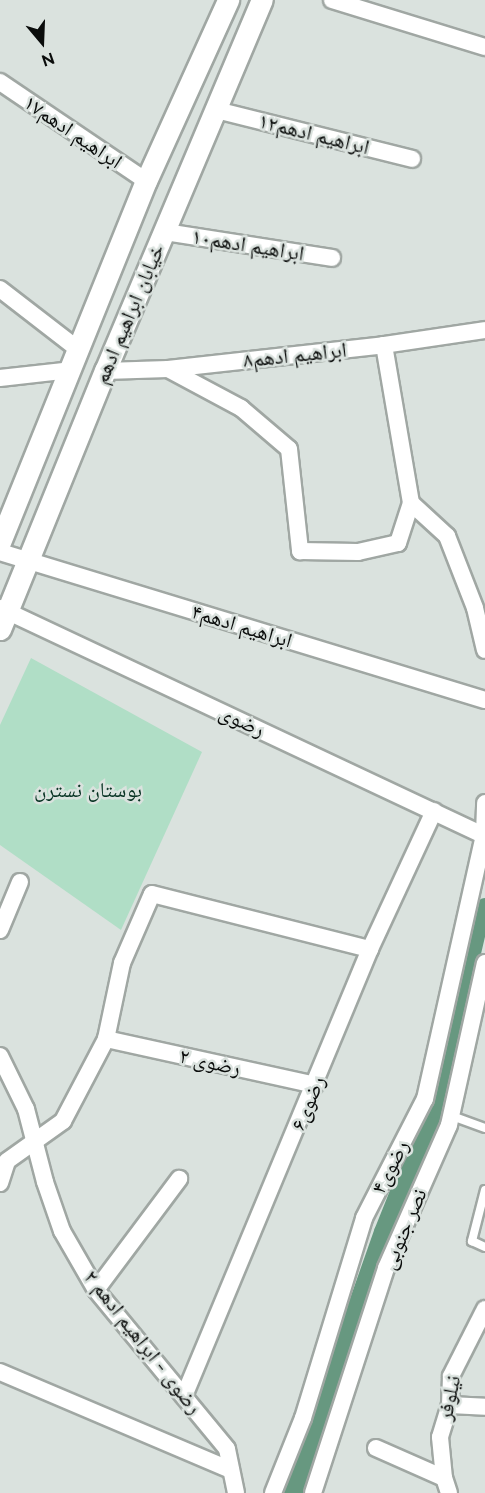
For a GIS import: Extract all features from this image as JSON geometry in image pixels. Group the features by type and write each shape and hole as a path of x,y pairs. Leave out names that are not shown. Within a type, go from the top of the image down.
{"street":[{"name":"خیابان ابراهیم ادهم","path":"0,542 146,181 228,0"},
{"name":"خیابان ابراهیم ادهم","path":"2,616 28,561 105,371 262,0"},
{"path":"332,0 485,46"},
{"name":"ابراهیم ادهم۱۷","path":"0,82 146,181"},
{"name":"ابراهیم ادهم۱۲","path":"216,110 412,159"},
{"name":"ابراهیم ادهم۱۰","path":"165,232 332,258"},
{"path":"0,290 79,350"},
{"name":"ابراهیم ادهم۸","path":"105,371 168,369 384,345 485,330"},
{"path":"168,369 241,408 289,448 300,551 358,552 398,543 411,503 384,345"},
{"path":"0,378 71,370"},
{"path":"411,503 447,536 475,608 485,650"},
{"name":"ابراهیم ادهم۴","path":"0,552 485,700"},
{"name":"رضوی","path":"2,616 485,835"},
{"name":"رضوی۴","path":"273,1493 303,1418 364,1218 425,1099 485,835 485,803"},
{"name":"رضوی۶","path":"184,1396 370,950 434,811"},
{"path":"0,930 20,882"},
{"path":"0,1183 7,1161 63,1121 106,1039 122,963 152,894 370,950"},
{"name":"نصر جنوبی","path":"313,1493 386,1268 452,1116 485,963"},
{"name":"رضوی ۲","path":"106,1039 315,1085"},
{"name":"رضوی - ابراهیم ادهم ۲","path":"0,1056 26,1109 45,1182 62,1231 96,1290 227,1449 236,1493"},
{"path":"96,1290 179,1179"},
{"name":"نیلوفر","path":"447,1485 440,1437 450,1404 451,1376 485,1309"},
{"path":"0,1372 231,1470"},
{"path":"450,1404 485,1407"},
{"path":"376,1448 447,1485"}],"lane":[{"path":"452,1116 485,1128"},
{"path":"485,1190 472,1241 485,1247"}],"green space":[{"name":"بوستان نسترن","path":"31,658 202,752 121,930 0,845 0,725"}],"waterway":[{"path":"292,1493 384,1232 434,1107 475,931 485,908"}]}
